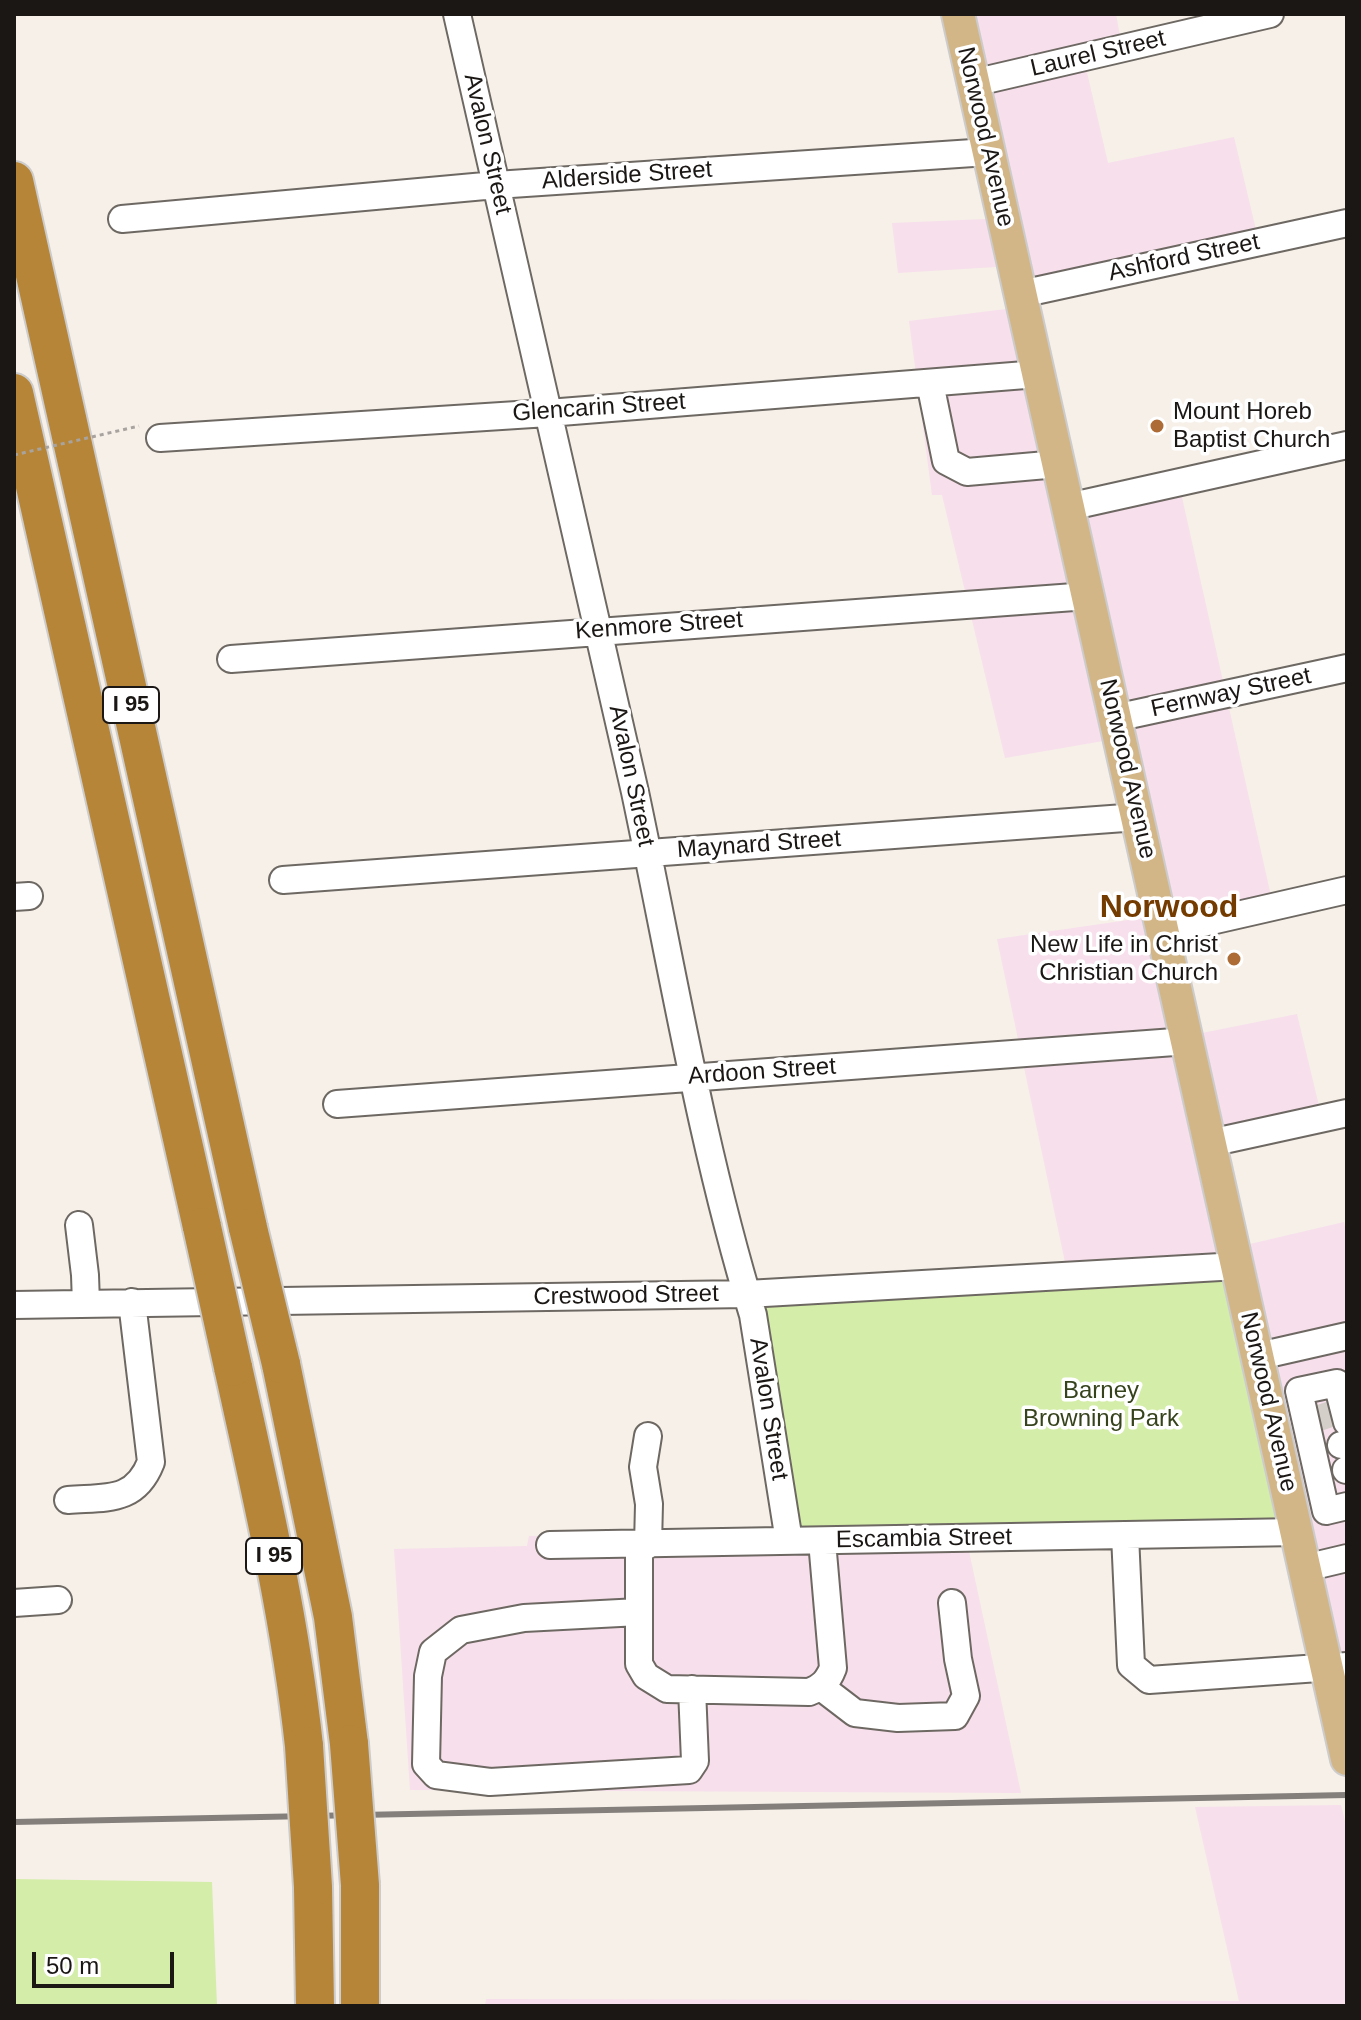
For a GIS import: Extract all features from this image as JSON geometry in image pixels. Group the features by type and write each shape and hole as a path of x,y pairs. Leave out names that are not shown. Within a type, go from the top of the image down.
{"highway":[{"name":"I 95","path":"14,181 281,1364 333,1617 349,1744 360,1885 360,2006"},
{"name":"I 95","path":"14,393 276,1560 304,1746 313,1887 315,2006"}],"main road":[{"name":"Norwood Avenue","path":"958,14 1259,1356 1325,1439 1295,1522 1305,1568 1337,1667 1345,1742"}],"street":[{"name":"Avalon Street","path":"457,14 599,630 694,1077 741,1281 753,1315 789,1541"},
{"name":"Laurel Street","path":"973,83 1270,14"},
{"name":"Alderside Street","path":"122,219 496,185 988,152"},
{"name":"Ashford Street","path":"1021,294 1347,223"},
{"name":"Glencarin Street","path":"149,432 548,413 1038,374"},
{"path":"930,383 946,461 967,472 1058,464"},
{"path":"1068,507 1347,445"},
{"name":"Kenmore Street","path":"231,659 1088,596"},
{"name":"Fernway Street","path":"1115,718 1347,668"},
{"name":"Maynard Street","path":"283,880 1138,817"},
{"path":"1163,932 1347,890"},
{"name":"Ardoon Street","path":"337,1104 1188,1041"},
{"path":"1210,1143 1347,1113"},
{"path":"79,1225 86,1304"},
{"name":"Crestwood Street","path":"14,1305 747,1294 1238,1266"},
{"path":"68,1500 125,1496 144,1479 151,1462 132,1302"},
{"path":"1259,1356 1347,1336"},
{"path":"1313,1344 1321,1387 1299,1391 1325,1439 1336,1505"},
{"path":"648,1436 643,1467 649,1504 639,1612 639,1664 646,1676 667,1689 809,1692 821,1687 833,1668 822,1541"},
{"name":"Escambia Street","path":"550,1545 1125,1535 1295,1522 1336,1505"},
{"path":"1125,1535 1131,1665 1149,1680 1337,1667"},
{"path":"1305,1568 1347,1558"},
{"path":"14,1603 58,1600"},
{"path":"821,1687 855,1713 898,1718 955,1716 966,1696 958,1659 952,1603"},
{"path":"639,1612 524,1618 461,1630 433,1652 428,1676 426,1764 436,1775 490,1782 689,1770 695,1761 692,1689"}],"path":[{"path":"14,455 149,432"}],"shaded area":[{"path":"975,14 1116,14 1124,59 1086,68 1108,163 1234,137 1261,251 1038,301"},
{"path":"986,219 996,267 898,273 892,223"},
{"path":"1006,309 1103,741 1005,758 942,495 932,495 909,321"},
{"path":"1181,493 1271,896 1177,917 1086,514"},
{"path":"1142,918 1222,1277 1070,1286 997,939"},
{"path":"1297,1014 1324,1127 1228,1149 1202,1033"},
{"path":"1344,1222 1347,1234 1347,1680 1250,1244"},
{"path":"964,1528 1021,1793 410,1790 394,1549 527,1546 529,1536"},
{"path":"1341,1805 1347,1830 1347,2006 485,2006 486,1999 1239,2001 1195,1807"}],"green space":[{"name":"Barney Browning Park","path":"1222,1277 1277,1522 798,1531 764,1305"},
{"path":"14,1879 212,1882 217,2006 14,2006"}],"tunnel":[{"path":"1313,1420 1334,1413"}],"railway":[{"path":"14,1822 1347,1795"}],"place":[{"name":"Mount Horeb Baptist Church","path":"1157,426"},
{"name":"New Life in Christ Christian Church","path":"1234,959"}],"district":[{"name":"Norwood","path":"1169,908"}]}
